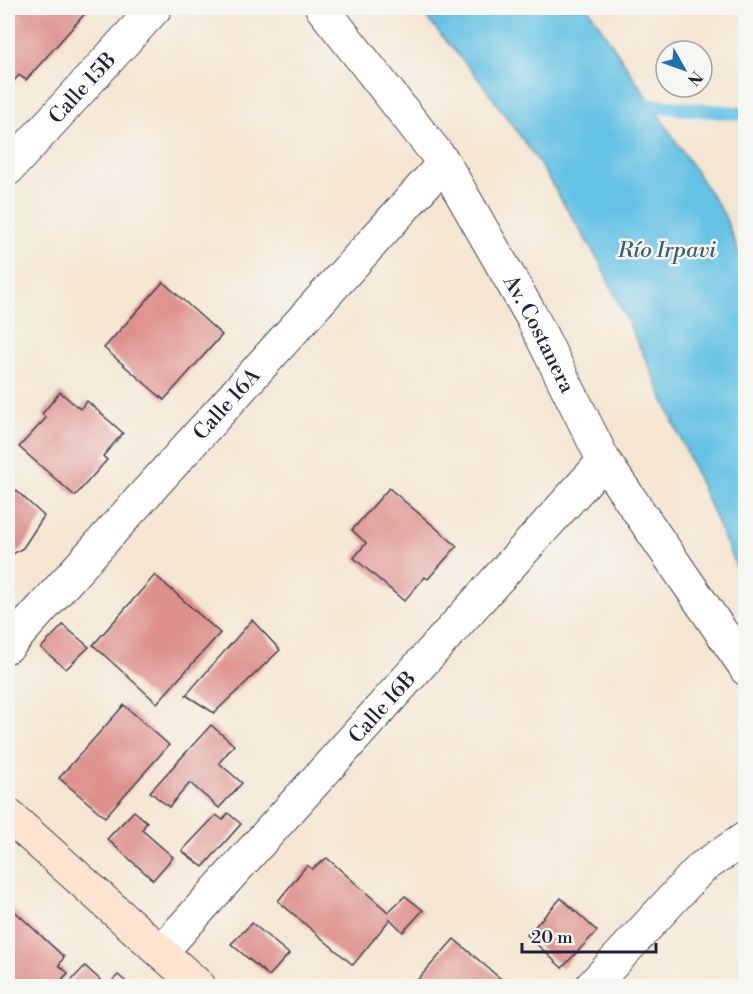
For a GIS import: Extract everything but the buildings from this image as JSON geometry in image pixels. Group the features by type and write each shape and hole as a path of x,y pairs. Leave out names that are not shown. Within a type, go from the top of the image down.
{"main road":[{"path":"12,829 161,952 199,987"}],"street":[{"name":"Calle 15B","path":"8,169 155,8"},
{"name":"Av. Costanera","path":"322,8 444,163 532,317 604,461 746,669"},
{"name":"Calle 16A","path":"8,646 444,163"},
{"name":"Calle 16B","path":"161,952 604,461"},
{"path":"592,987 701,868 746,838"}],"water":[{"name":"Río Irpavi","path":"418,8 588,8 724,214 745,269 745,587 653,375 599,261 534,155 481,82"}],"waterway":[{"path":"634,104 746,114"}]}
